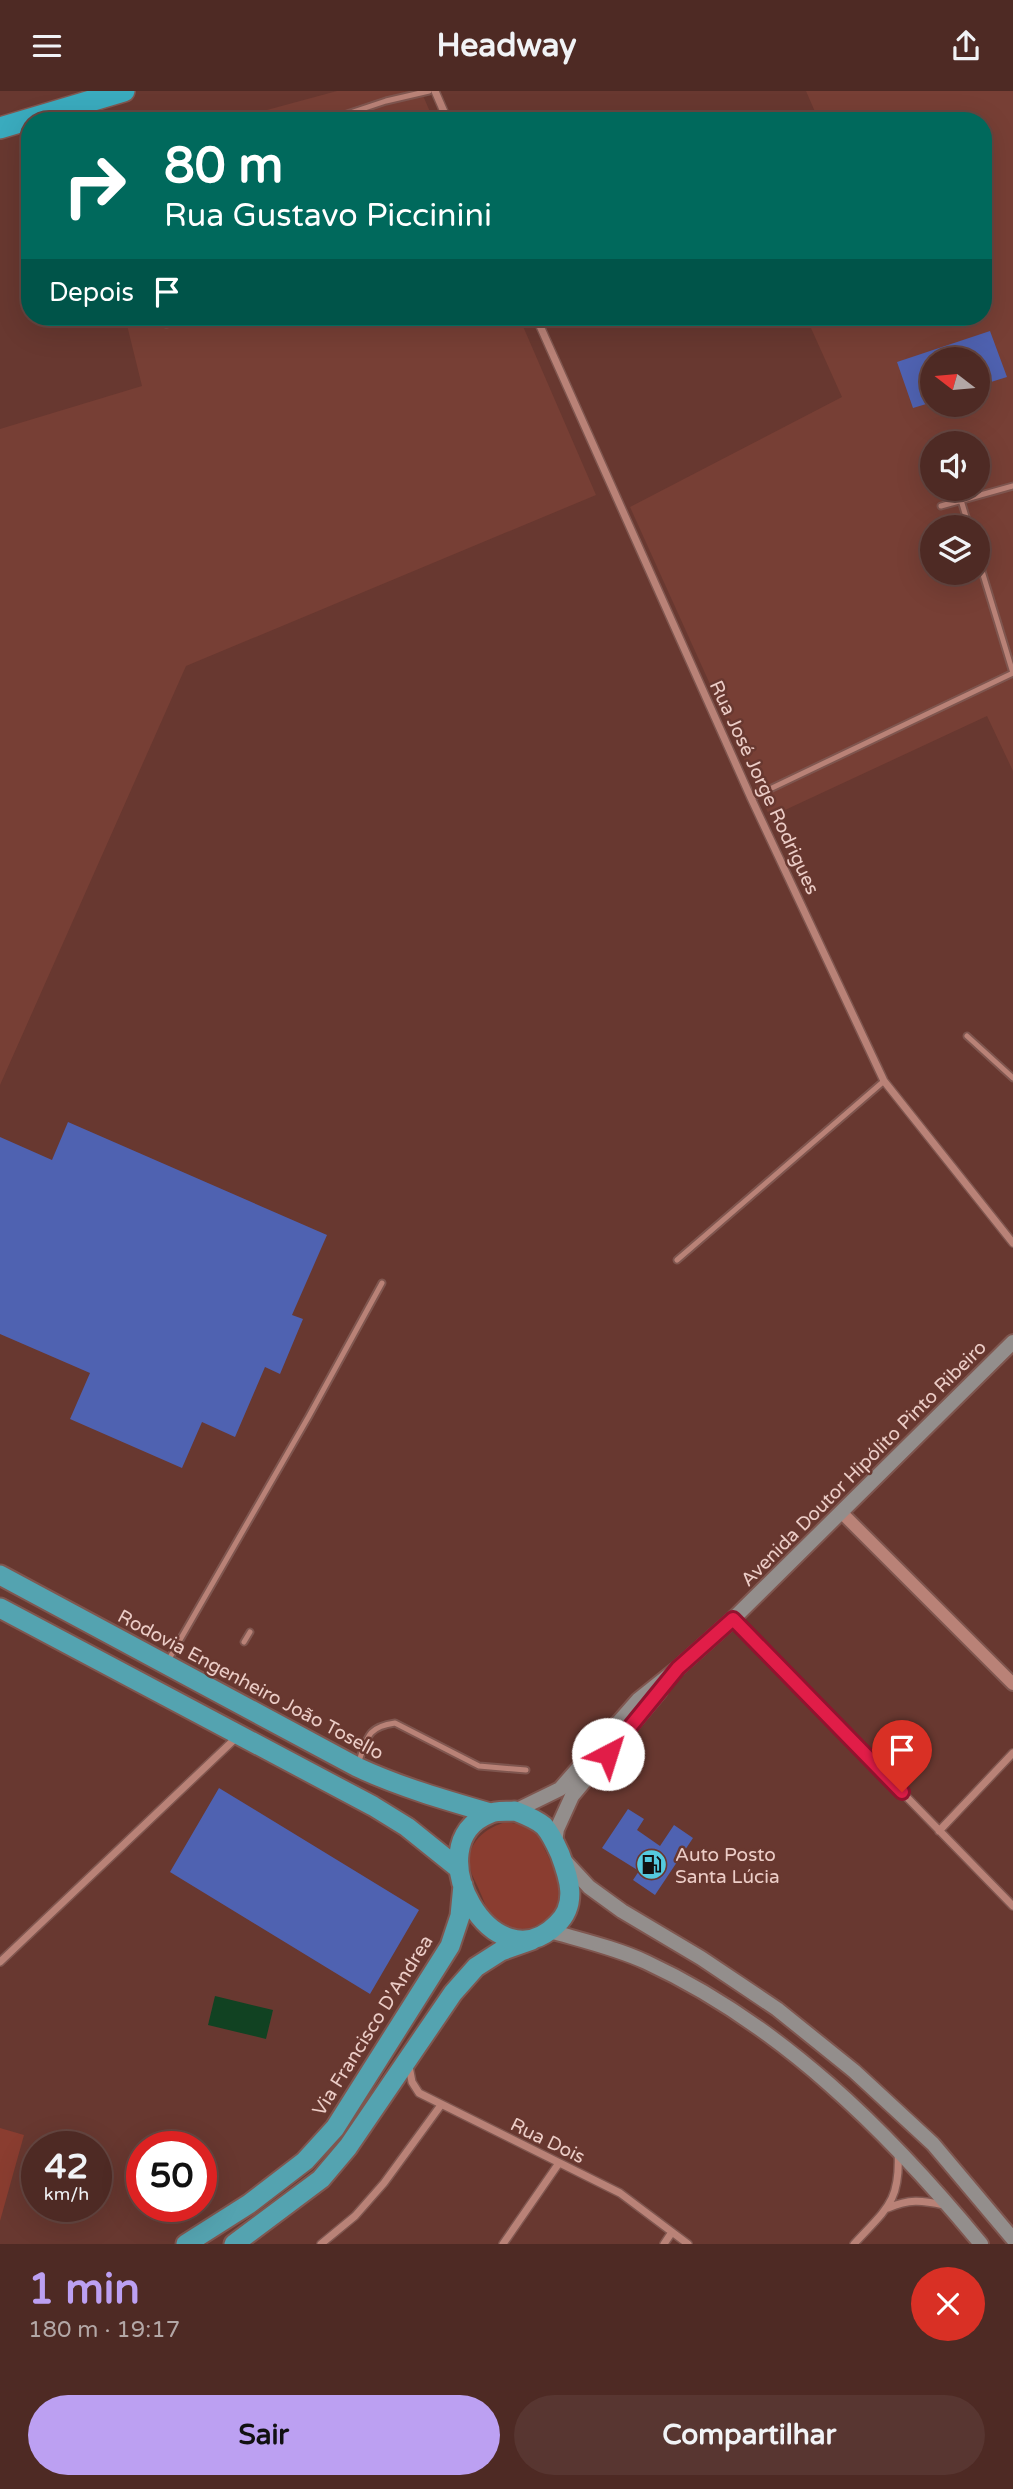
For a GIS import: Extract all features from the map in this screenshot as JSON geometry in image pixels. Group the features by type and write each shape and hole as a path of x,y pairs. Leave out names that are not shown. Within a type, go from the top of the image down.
{"highway":[{"path":"54,112 124,91"},
{"path":"0,128 21,122"},
{"name":"Rodovia Engenheiro João Tosello","path":"0,1575 357,1767 399,1785 491,1812"},
{"path":"0,1608 384,1813 407,1827 460,1877"},
{"path":"234,2244 321,2179 348,2147 453,1993 476,1967 501,1951 541,1935 564,1915 571,1895 570,1879 558,1849 544,1827 516,1811 491,1812 478,1820 466,1833 460,1847 460,1877 474,1910 485,1925 498,1934 541,1935"},
{"name":"Via Francisco D'Andrea","path":"186,2244 249,2204 305,2161 335,2128 450,1946 460,1916 460,1877"}],"main road":[{"name":"Avenida Doutor Hipólito Pinto Ribeiro","path":"516,1811 560,1789 638,1700 733,1619 1013,1342"},
{"name":"Avenida Doutor Hipólito Pinto Ribeiro","path":"558,1849 557,1829 572,1797 678,1668"},
{"path":"558,1849 589,1887 622,1911 701,1958 777,2009 854,2071 933,2144 1013,2239"},
{"path":"541,1935 643,1960 696,1986 761,2028 841,2095 897,2147 981,2244"}],"street":[{"path":"435,91 444,112"},
{"name":"Rua José Jorge Rodrigues","path":"540,326 751,798 884,1081 1013,1243"},
{"path":"841,1512 1013,1685"},
{"path":"733,1619 1013,1906"},
{"path":"0,1962 238,1735"},
{"path":"939,1831 1013,1753"},
{"name":"Rua Dois","path":"408,2060 412,2082 419,2093 620,2193 688,2244"},
{"path":"321,2244 355,2216 384,2183 441,2105"},
{"path":"853,2244 887,2208 897,2189 897,2147"},
{"path":"503,2244 559,2163"},
{"path":"887,2208 905,2201 926,2201 950,2207"},
{"path":"664,2244 672,2232"}],"lane":[{"path":"353,112 429,91"},
{"path":"990,492 1013,486"},
{"path":"942,506 958,501"},
{"path":"751,798 1013,673 986,585"},
{"path":"967,1036 1013,1078"},
{"path":"677,1260 884,1081"},
{"path":"165,1665 309,1416 382,1283"},
{"path":"244,1643 250,1633"},
{"path":"357,1767 369,1734 380,1725 395,1723 479,1766 526,1770"}],"shaded area":[{"path":"337,91 421,91 430,112 259,112"},
{"path":"806,91 1013,91 1013,771 987,716 770,817 630,507 842,397 810,326 992,326 992,112 815,112"},
{"path":"127,326 523,326 596,495 186,666 0,1085 0,429 142,386"},
{"path":"506,1822 525,1827 538,1836 558,1885 555,1910 542,1923 526,1929 510,1928 495,1919 486,1907 470,1867 474,1844 491,1828"},
{"path":"215,1996 273,2010 266,2039 208,2025"},
{"path":"0,2128 21,2134 21,2146 0,2221"}],"building":[{"path":"990,331 1007,377 990,382 990,347 942,347"},
{"path":"920,354 920,406 913,408 897,362"},
{"path":"68,1122 327,1235 292,1315 303,1319 280,1374 265,1367 235,1437 202,1422 182,1468 70,1419 90,1373 0,1334 0,1137 52,1160"},
{"path":"219,1788 419,1910 370,1994 170,1872"},
{"name":"Auto Posto Santa Lúcia","path":"628,1809 644,1819 637,1830 660,1846 674,1825 693,1838 655,1895 633,1880 639,1871 602,1848"}],"place":[{"name":"Auto Posto Santa Lúcia","path":"652,1865"}],"route":[{"path":"608,1754 678,1668 733,1619 902,1792"}]}
